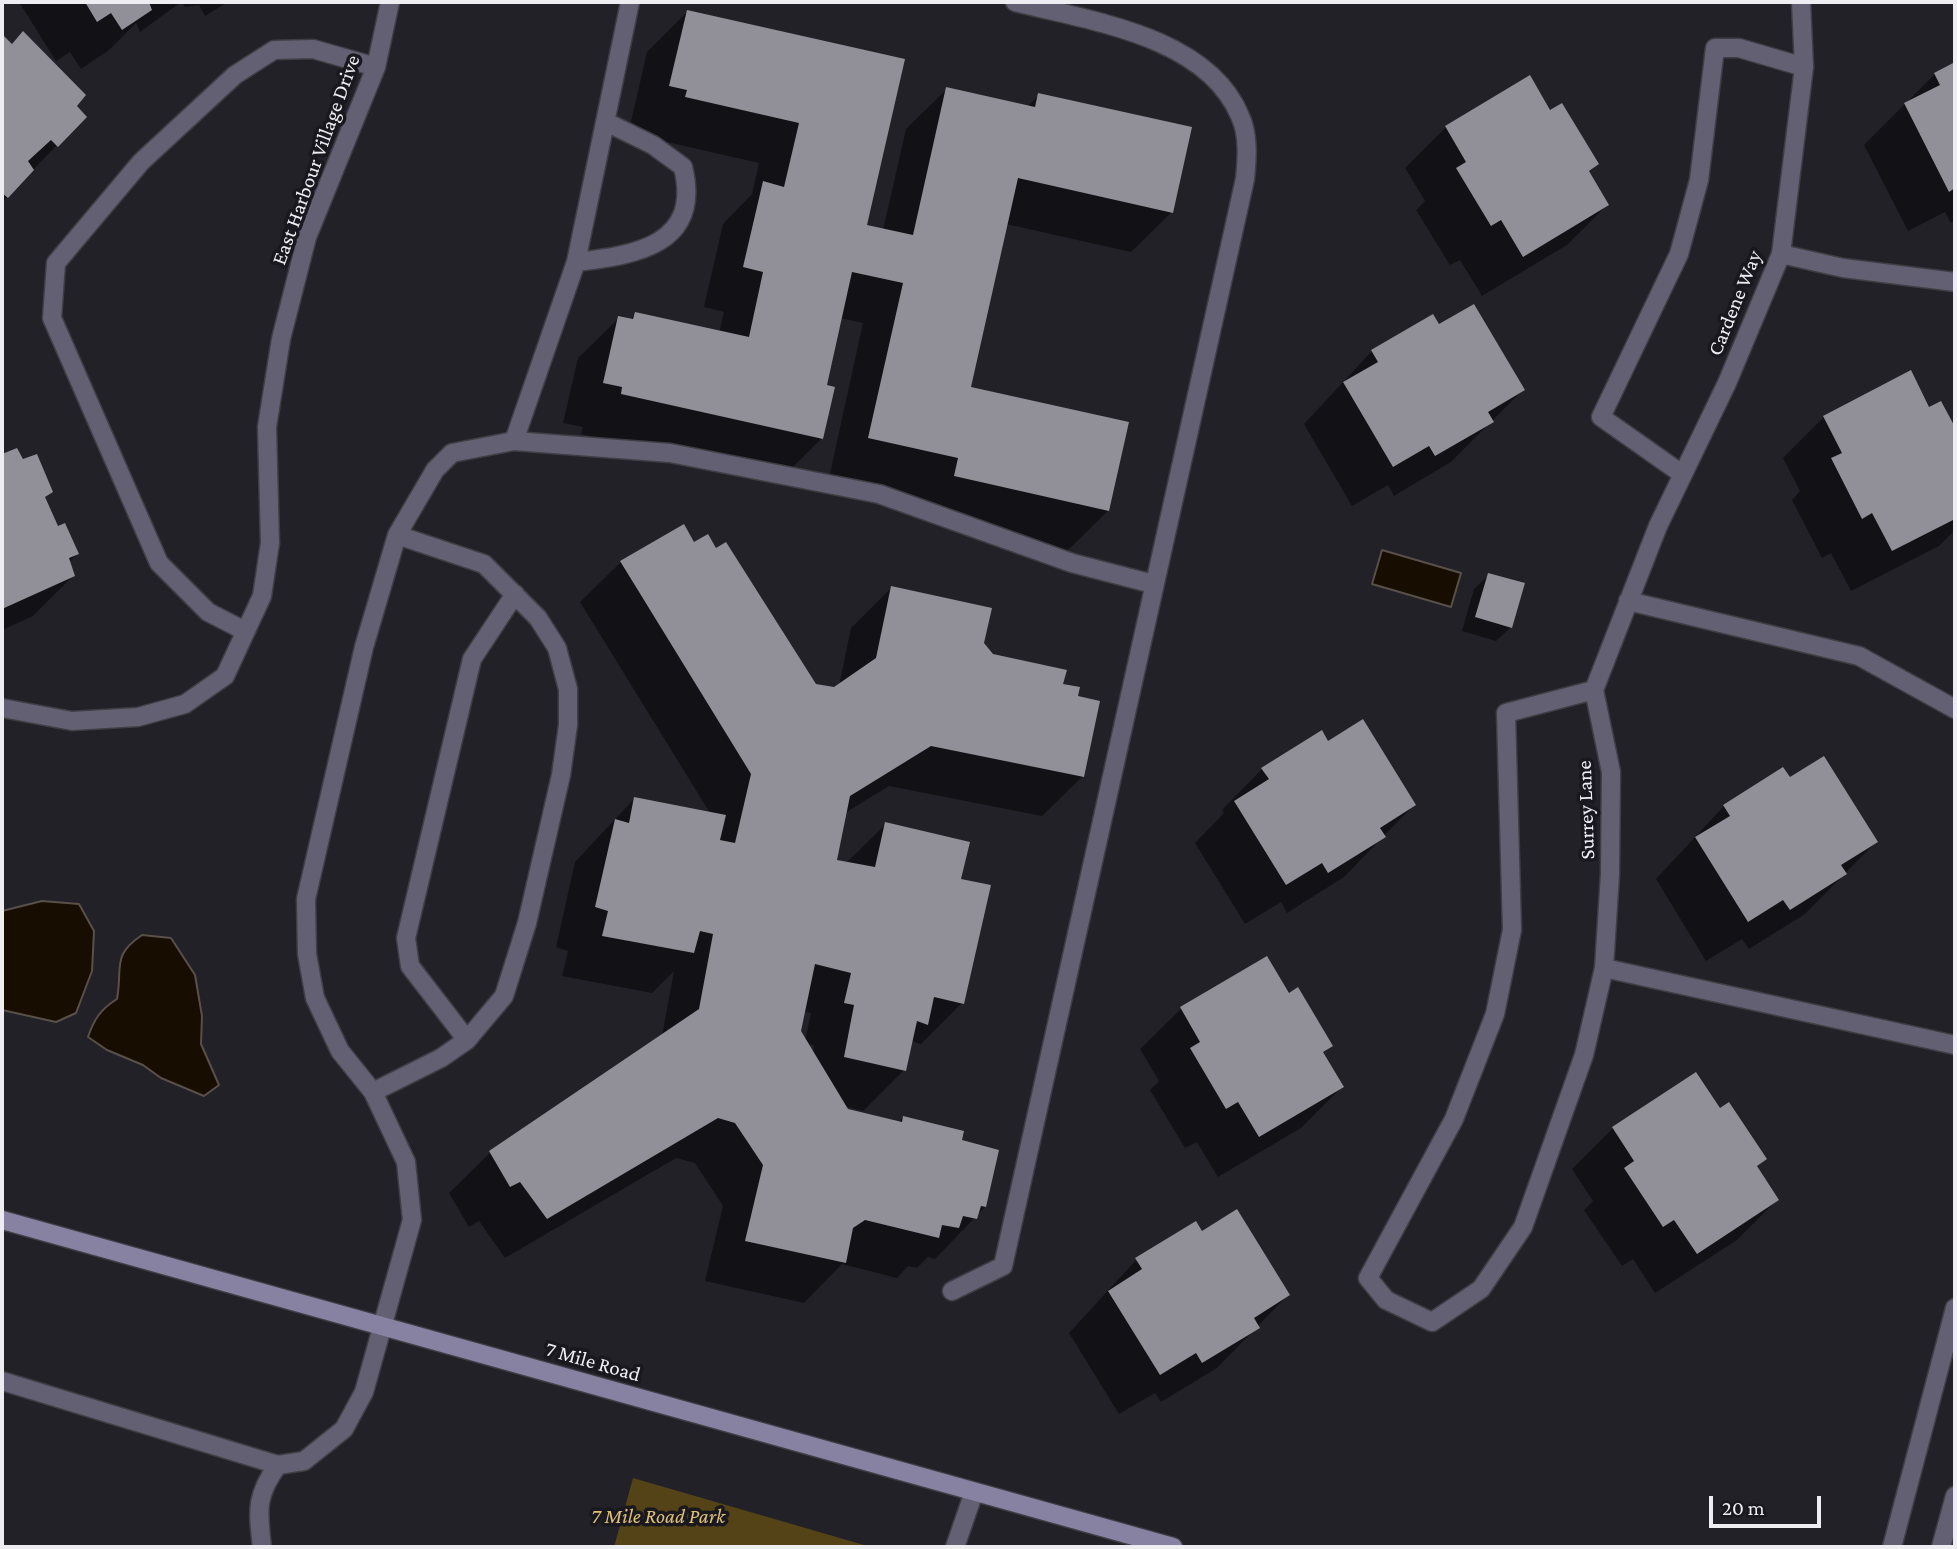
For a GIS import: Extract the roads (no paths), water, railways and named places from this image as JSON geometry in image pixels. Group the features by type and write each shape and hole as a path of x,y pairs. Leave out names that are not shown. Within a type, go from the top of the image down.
{"street":[{"name":"East Harbour Village Drive","path":"2,708 72,721 138,717 184,704 225,676 262,596 270,543 267,428 281,339 307,237 376,67 390,2"},
{"path":"514,441 576,262 630,2"},
{"path":"952,1291 1003,1266 1245,179 1247,151 1241,117 1220,81 1189,56 1150,39 1015,2"},
{"name":"Cardene Way","path":"1628,601 1682,474 1727,383 1781,254 1804,67 1801,2"},
{"path":"1682,474 1601,417 1679,254 1699,180 1715,48 1739,48 1804,67"},
{"path":"245,631 208,612 159,563 52,318 55,263 141,162 235,75 274,50 313,49 376,67"},
{"path":"576,262 619,257 651,248 676,229 689,191 683,167 653,145 606,122"},
{"path":"1781,254 1843,268 1955,282"},
{"path":"2,1381 278,1465 304,1461 344,1429 363,1392 412,1220 406,1162 373,1092 340,1051 315,998 307,954 306,899 364,647 397,535 435,470 452,453 514,441 670,453 879,494 1072,563 1153,584"},
{"path":"373,1092 442,1058 467,1040 504,996 527,923 561,775 568,725 568,689 557,648 538,618 484,564 397,535"},
{"path":"467,1040 410,966 406,938 472,659 515,594"},
{"path":"1594,690 1628,601 1859,656 1955,709"},
{"name":"Surrey Lane","path":"1594,690 1611,772 1604,968 1584,1055 1523,1227 1481,1289 1432,1322 1386,1300 1368,1278 1454,1119 1495,1014 1512,930 1506,713 1594,690"},
{"path":"1604,968 1955,1045"},
{"name":"7 Mile Road","path":"2,1220 1173,1547"},
{"path":"1892,1547 1955,1308"},
{"path":"262,1547 258,1511 262,1487 278,1465"},
{"path":"955,1547 974,1492"},
{"path":"1941,1547 1955,1496"}],"park label":[{"name":"7 Mile Road Park","path":"658,1517"}]}
